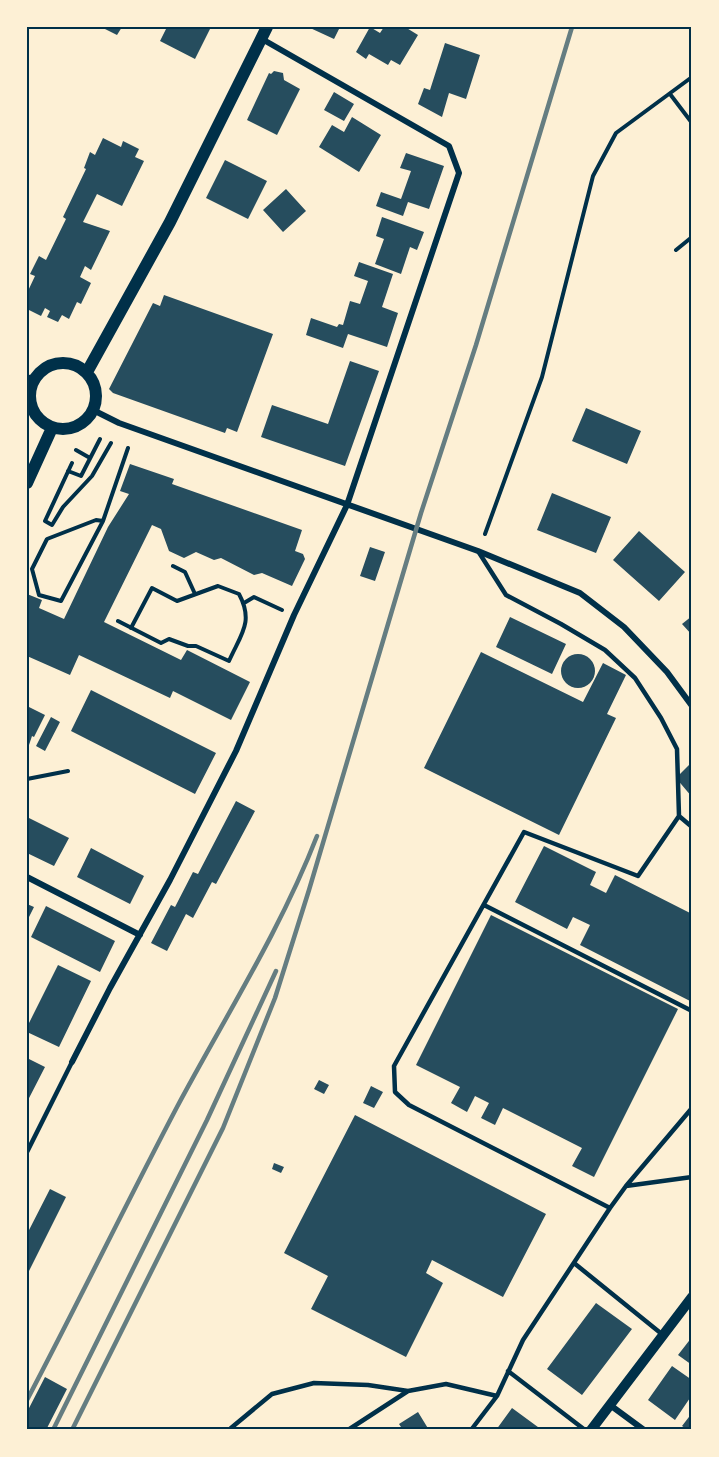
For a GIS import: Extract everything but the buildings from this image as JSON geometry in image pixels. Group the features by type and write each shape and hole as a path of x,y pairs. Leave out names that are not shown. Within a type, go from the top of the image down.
{"main road":[{"path":"87,372 170,222 264,33"},
{"path":"61,362 72,364 87,372 95,388 96,399 93,410 86,420 76,427 64,430 42,423 34,414 30,403 30,379 50,365 61,362"},
{"path":"27,483 52,428"}],"street":[{"path":"72,1062 236,751 294,615 347,505 459,173 449,146 275,47 264,33"},
{"path":"93,410 119,423 478,551 580,593 624,627 667,672 692,706"},
{"path":"27,877 140,935"},
{"path":"591,1430 692,1297"},
{"path":"610,1405 644,1430"}],"lane":[{"path":"478,551 506,595 605,650 635,678 661,718 677,749 679,816 638,876 524,832 394,1066 395,1092 409,1105 610,1208"},
{"path":"679,816 692,827"},
{"path":"484,905 692,1011"},
{"path":"27,1152 72,1062"},
{"path":"471,1430 497,1396 523,1340 610,1208 692,1108"},
{"path":"626,1186 692,1178"},
{"path":"574,1263 663,1335"},
{"path":"508,1371 585,1430"},
{"path":"231,1428 272,1395 314,1383 368,1385 408,1391 446,1384 497,1396"},
{"path":"348,1430 408,1391"}],"path":[{"path":"485,534 542,377 593,176 616,133 692,77"},
{"path":"670,94 692,123"},
{"path":"676,250 692,237"},
{"path":"68,471 81,476 100,438"},
{"path":"72,463 45,521 52,525 63,507 92,476 111,443"},
{"path":"103,521 96,519 47,539 32,569 39,595 61,602 103,521 128,448"},
{"path":"76,450 90,458"},
{"path":"173,566 185,572 195,594"},
{"path":"118,621 131,628 161,643 169,639 188,646 196,646 229,661 247,621 246,609 239,594 218,586 177,601 152,588 131,628"},
{"path":"244,603 254,597 276,607"},
{"path":"27,779 68,771"}],"railway":[{"path":"72,1430 223,1128 275,998 421,513 476,345 572,27"},
{"path":"27,1400 177,1107 269,940 317,836"},
{"path":"53,1430 207,1120 276,971"}]}
